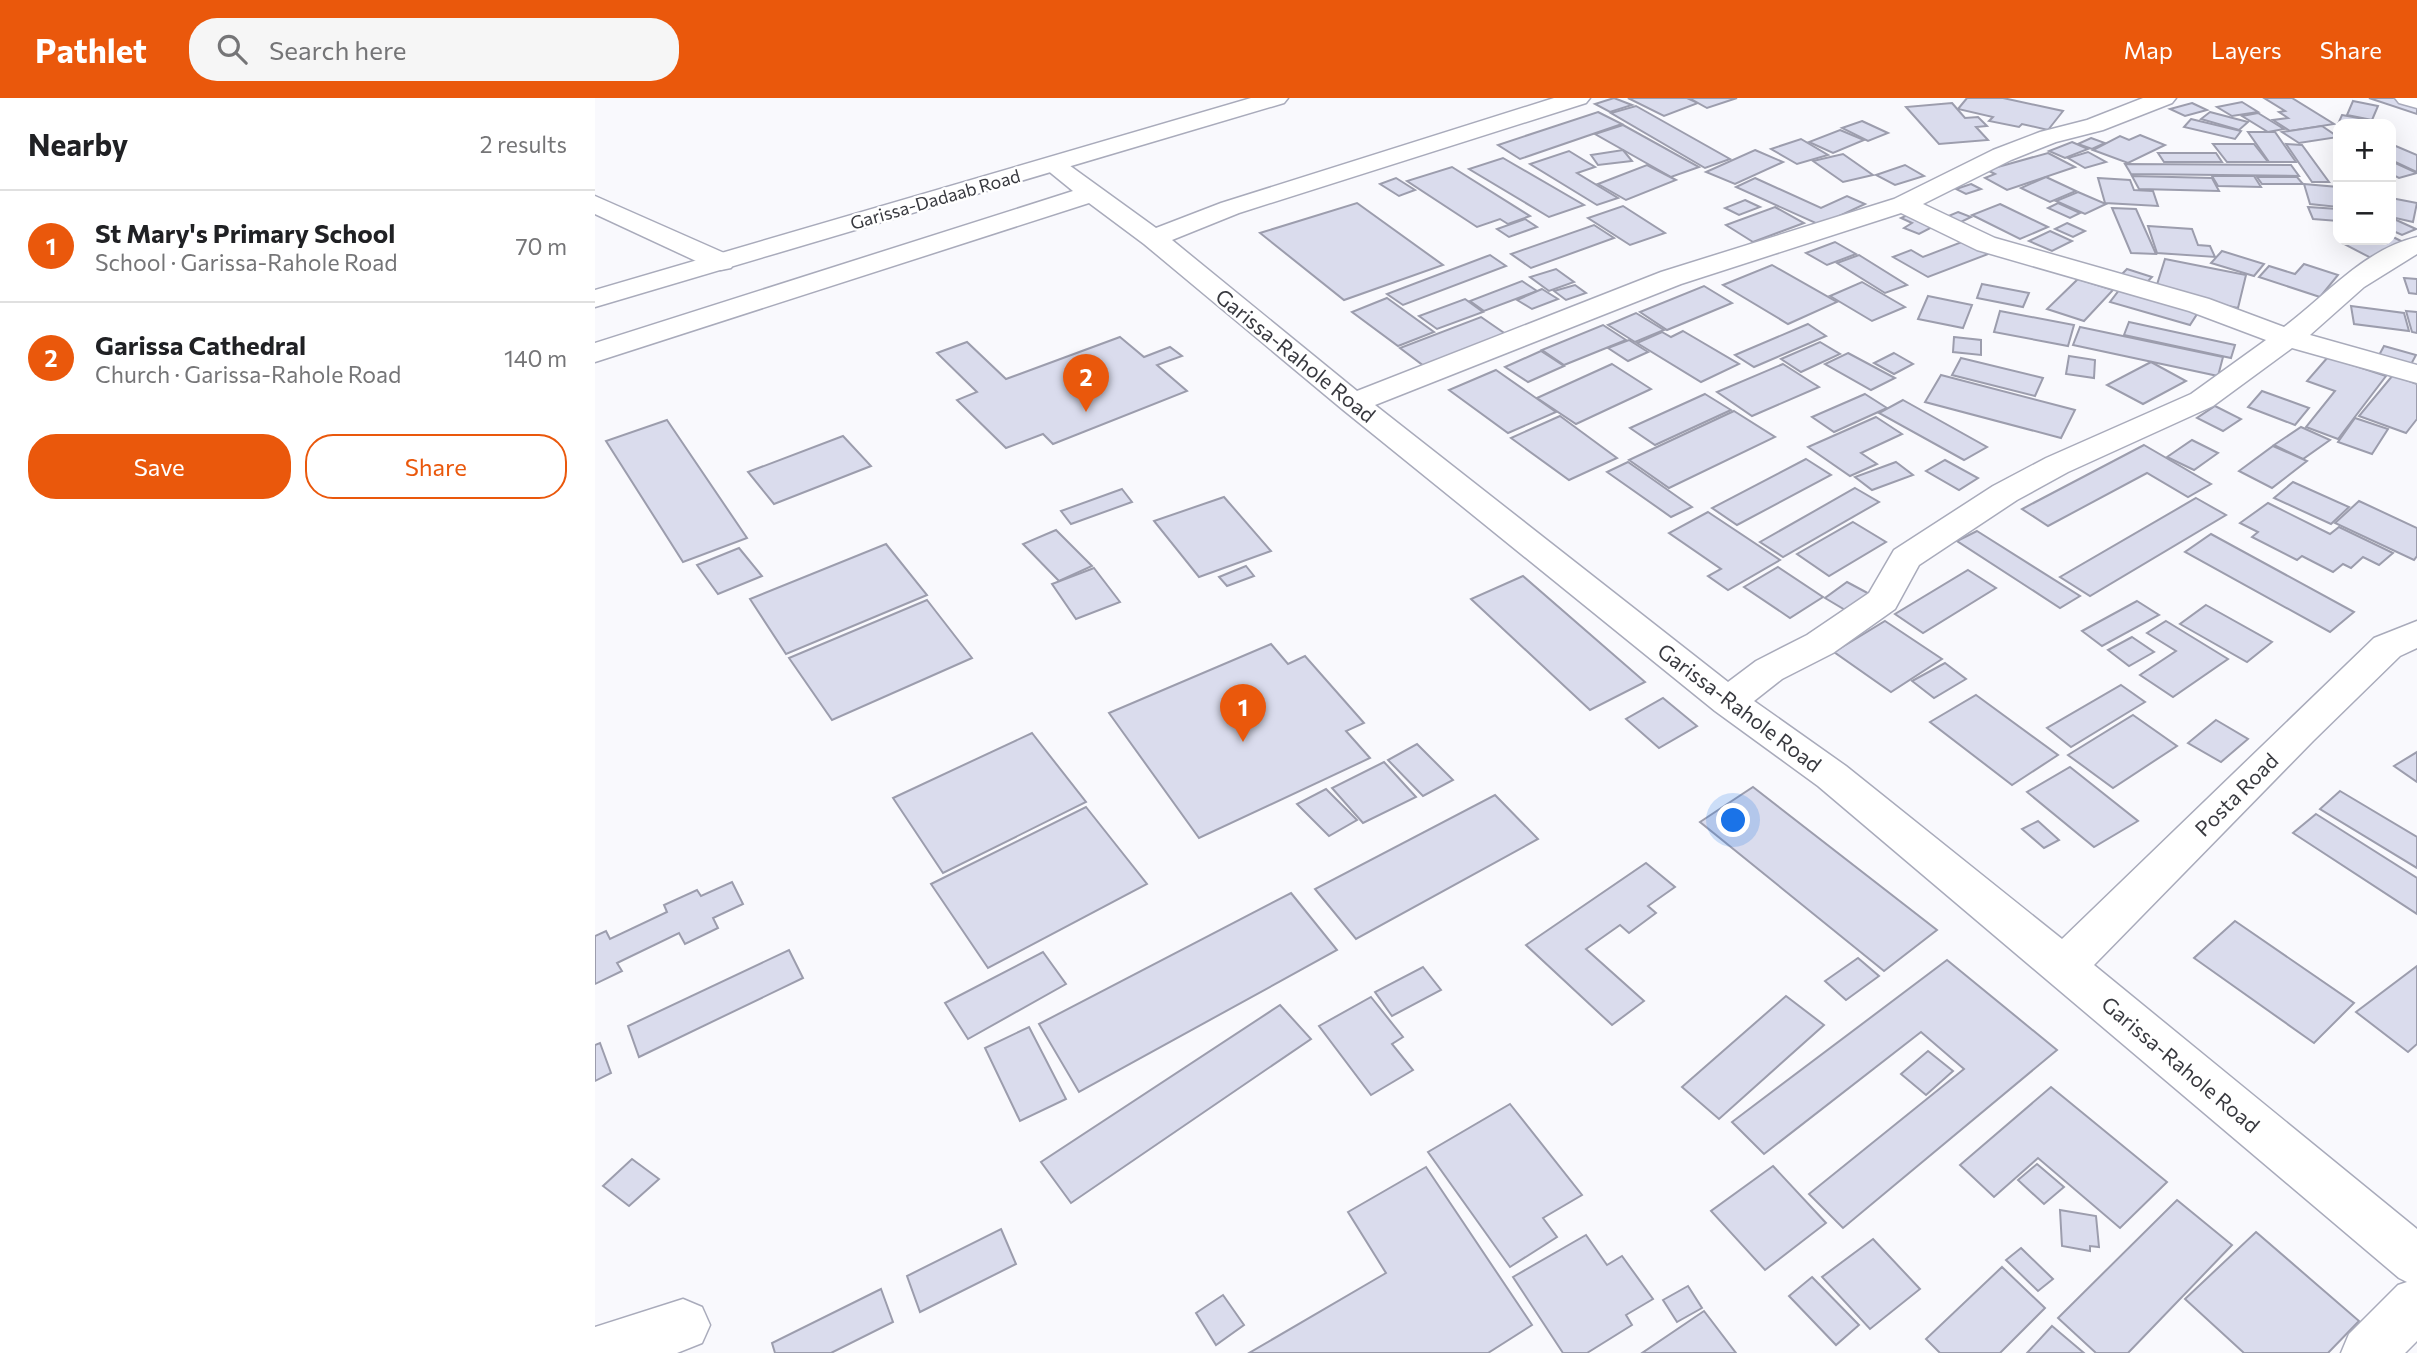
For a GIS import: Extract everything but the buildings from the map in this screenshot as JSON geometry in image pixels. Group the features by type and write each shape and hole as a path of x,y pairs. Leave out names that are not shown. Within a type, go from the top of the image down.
{"main road":[{"name":"Garissa-Dadaab Road","path":"595,299 1276,98"},
{"path":"1153,238 1230,208 1578,98"},
{"path":"1353,402 1671,278 1903,204 2002,155 2048,136 2095,125 2164,98"},
{"path":"2407,98 2417,101"},
{"name":"Garissa-Rahole Road","path":"1053,165 1153,238 1728,702 1832,776 2417,1261"},
{"path":"595,353 1091,194"},
{"path":"595,204 721,262"},
{"path":"1903,204 1986,244 2199,304 2286,337 2417,374"},
{"path":"1728,702 1769,670 1820,644 1882,601 1906,558 2005,493 2057,465 2202,400 2305,325 2354,281 2404,250 2417,245"},
{"name":"Posta Road","path":"2064,966 2298,731 2387,647 2417,633"},
{"path":"2368,1353 2417,1303"},
{"path":"598,1353 683,1325"}],"place":[{"name":"Garissa Cathedral","path":"1086,412"},
{"name":"St Mary's Primary School","path":"1243,742"}]}
